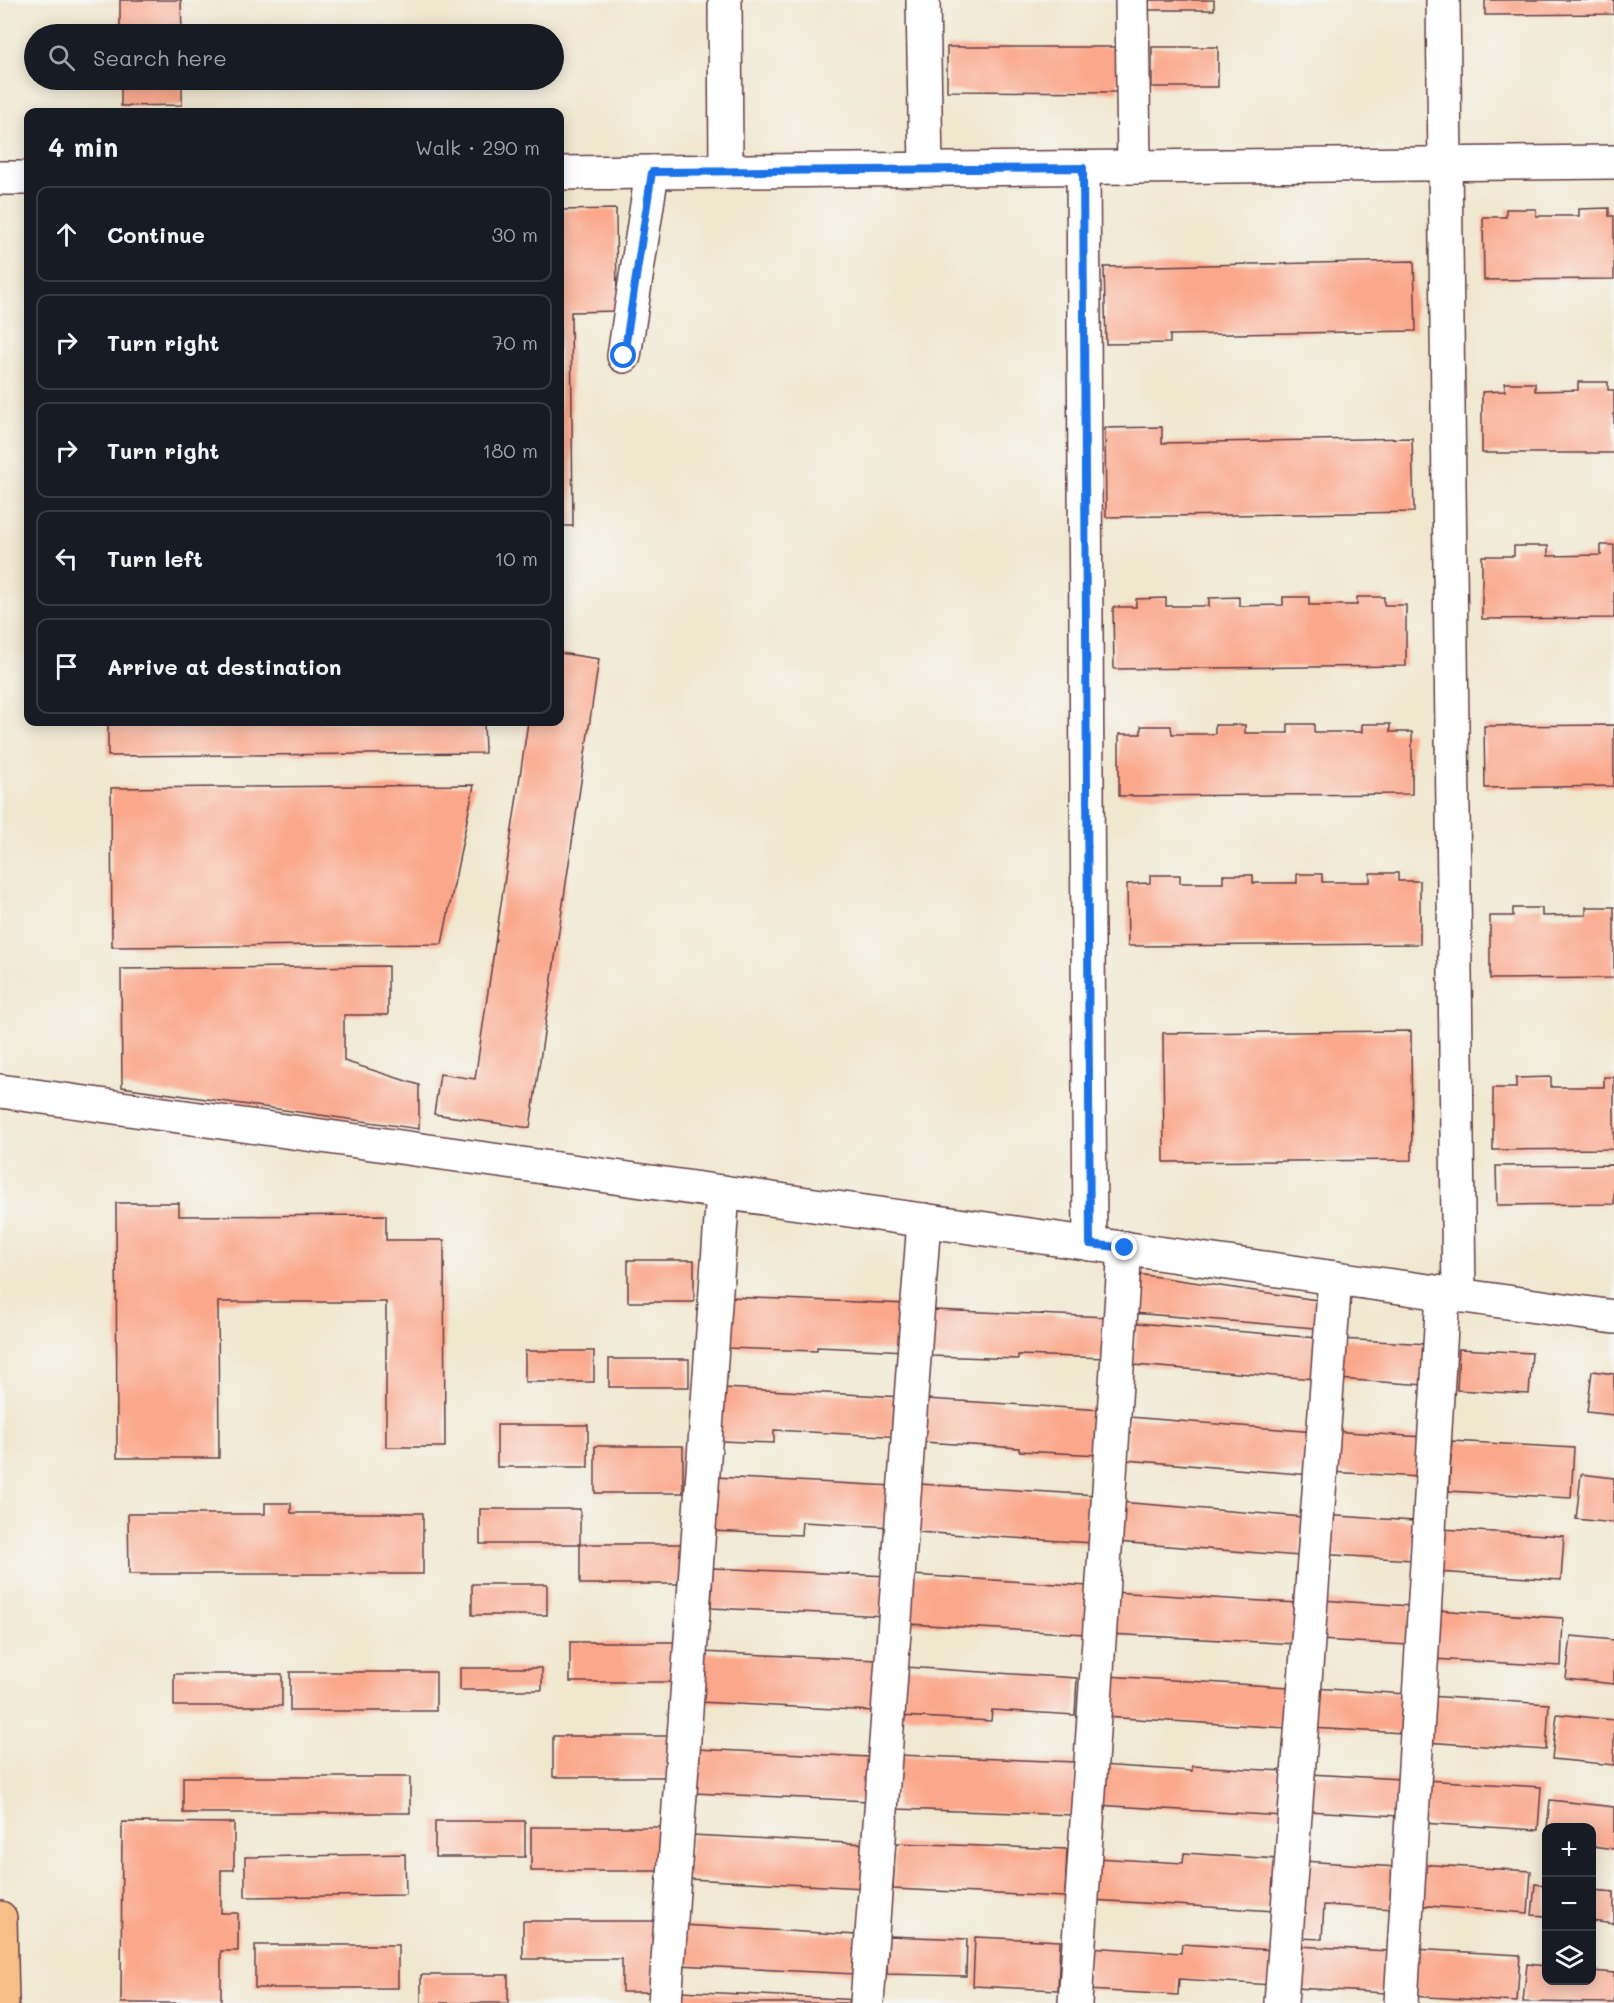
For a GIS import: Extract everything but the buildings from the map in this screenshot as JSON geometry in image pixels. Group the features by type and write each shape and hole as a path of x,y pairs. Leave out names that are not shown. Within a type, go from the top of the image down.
{"main road":[{"path":"0,1918 2,2003"}],"street":[{"path":"725,0 726,171"},
{"path":"923,0 926,169"},
{"path":"1132,0 1134,167"},
{"path":"1401,2003 1451,1295 1443,0"},
{"path":"564,173 1614,162"},
{"path":"1083,168 1090,1244"},
{"path":"624,356 652,172"},
{"path":"0,178 24,178"},
{"path":"0,1091 1614,1317"},
{"path":"665,2003 723,1192"},
{"path":"867,2003 924,1220"},
{"path":"1075,2003 1125,1248"},
{"path":"1281,2003 1335,1278"}],"route":[{"path":"624,356 652,172 1083,168 1090,1244 1125,1248"}]}
